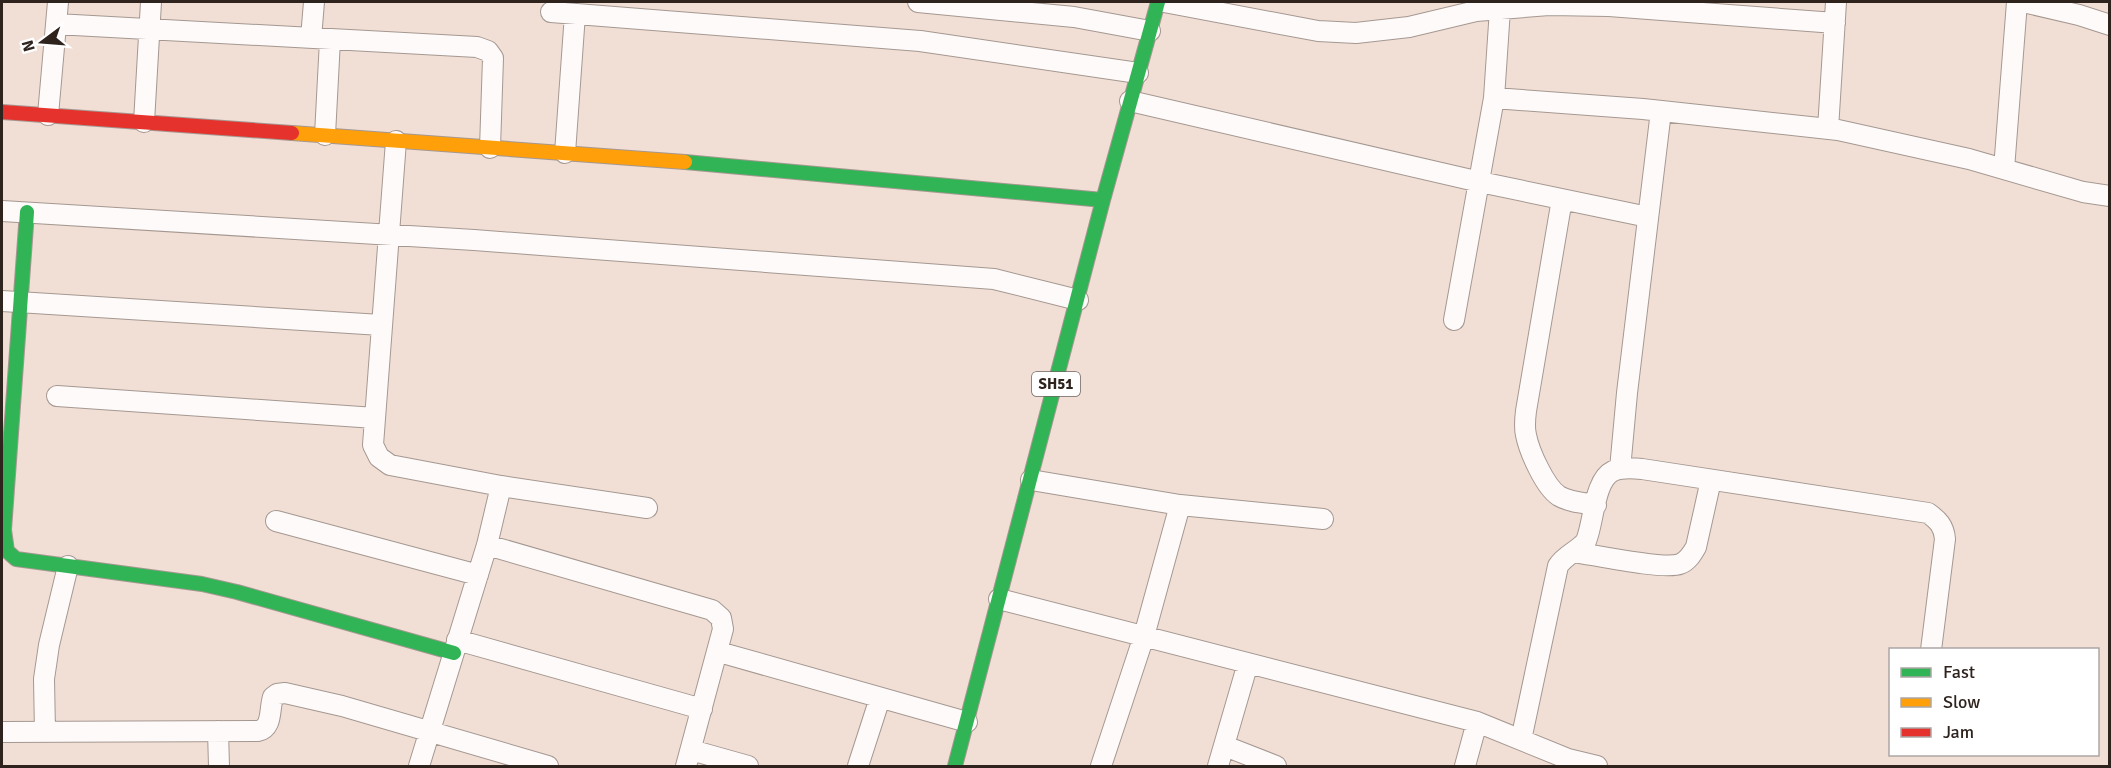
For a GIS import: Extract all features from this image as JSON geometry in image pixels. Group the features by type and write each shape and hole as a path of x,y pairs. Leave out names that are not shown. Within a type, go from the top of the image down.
{"street":[{"path":"48,116 58,2"},
{"path":"144,122 151,2"},
{"path":"314,2 321,39 325,135"},
{"path":"918,2 1074,17 1150,31"},
{"name":"SH51","path":"958,766 967,722 1103,200 1158,2"},
{"path":"1164,2 1299,28 1356,33 1409,27 1476,11 1549,5 1609,4 1835,23"},
{"path":"1828,129 1836,2"},
{"path":"2004,169 2018,2"},
{"path":"2023,2 2079,8 2109,25"},
{"path":"1454,320 1494,98 1500,9"},
{"path":"551,12 920,40 1138,73"},
{"path":"564,153 575,14"},
{"path":"572,50 596,15"},
{"path":"56,24 477,47 488,51 493,58 490,148"},
{"path":"1494,98 1661,111 1828,129 1911,146 2004,169 2083,192 2109,196"},
{"path":"1130,101 1480,182 1648,217"},
{"path":"1620,469 1661,111"},
{"path":"2,112 760,168 1103,200"},
{"path":"396,141 375,418 374,445 379,457 390,465 501,486 648,508"},
{"path":"1562,199 1526,411 1526,435 1545,479 1555,492 1567,499 1596,505"},
{"path":"2,211 736,258 993,279 1078,300"},
{"path":"27,212 21,302 9,389 3,530 7,550 16,559 202,584 702,709"},
{"path":"2,301 381,325"},
{"path":"57,396 375,418"},
{"path":"1521,740 1558,566 1586,540 1601,484 1613,471 1620,469 1642,469 1921,511 1936,518 1942,526 1945,539 1931,648"},
{"path":"1031,480 1180,505 1323,519"},
{"path":"1574,552 1661,565 1681,564 1692,555 1696,547 1711,480"},
{"path":"419,766 487,545 501,486"},
{"path":"1101,766 1144,636 1180,505"},
{"path":"276,521 478,575"},
{"path":"487,545 712,610 721,618 723,629 719,652 688,758 748,766"},
{"path":"45,732 44,679 49,645 68,566"},
{"path":"999,599 1478,722 1569,759 1597,766"},
{"path":"719,652 967,722"},
{"path":"1218,766 1248,663"},
{"path":"2,732 265,730 273,697 285,693 342,706 548,766"},
{"path":"858,766 880,698"},
{"path":"1466,766 1478,722"},
{"path":"218,731 219,766"},
{"path":"1225,746 1276,766"}],"traffic: fast":[{"path":"955,766 1103,200 1158,2"},
{"path":"685,162 1103,200"},
{"path":"27,212 4,530 7,551 16,559 202,584 454,653"}],"traffic: slow":[{"path":"292,133 685,162"}],"traffic: jam":[{"path":"2,112 292,133"}]}
